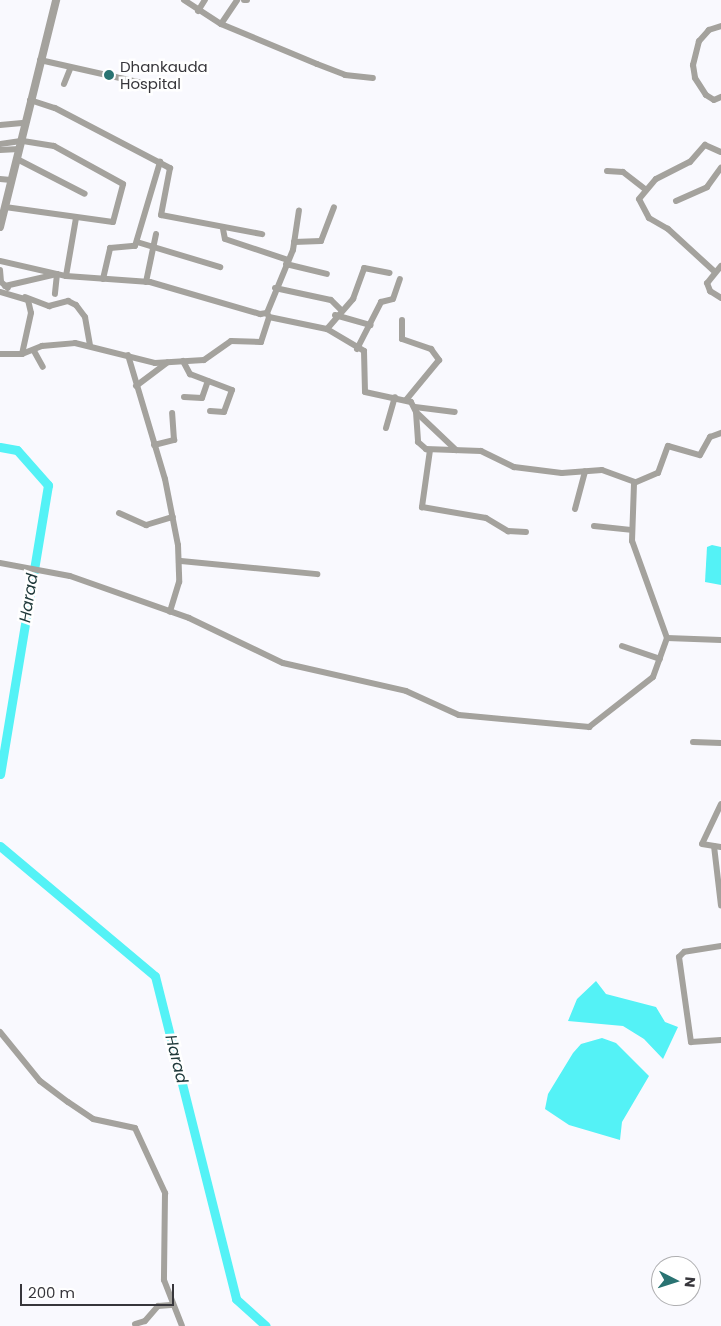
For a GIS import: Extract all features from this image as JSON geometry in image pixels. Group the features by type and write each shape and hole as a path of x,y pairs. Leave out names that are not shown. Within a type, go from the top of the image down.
{"street":[{"path":"184,0 198,11 221,24 345,75 373,78"},
{"path":"198,11 205,0"},
{"path":"221,24 236,0"},
{"path":"0,227 30,100 56,2"},
{"path":"721,26 709,30 699,41 693,65 695,78 706,94 714,100 721,97"},
{"path":"40,60 70,69 160,87"},
{"path":"64,84 70,69"},
{"path":"30,100 55,108 160,162 171,171 161,216 222,229 262,234"},
{"path":"0,126 25,123"},
{"path":"0,144 19,147"},
{"path":"715,272 642,210 639,199 644,189 667,171 690,162 706,144 721,152"},
{"path":"0,150 19,147 54,146 123,184 113,222 5,207"},
{"path":"19,147 16,162 85,194"},
{"path":"103,279 110,248 133,248 137,242 160,162"},
{"path":"676,201 706,187 721,168"},
{"path":"607,171 623,172 644,189"},
{"path":"0,179 11,180"},
{"path":"294,242 321,241 334,207"},
{"path":"0,354 22,354 63,343 90,345 167,363 204,360 235,340 261,342 275,288 294,242 300,210"},
{"path":"66,276 76,218"},
{"path":"222,229 226,239 287,262 327,274"},
{"path":"146,282 156,234"},
{"path":"137,242 220,267"},
{"path":"0,261 66,276 146,282 197,294 248,314 268,315 327,329 365,354 365,392 395,396 406,400 456,450"},
{"path":"721,266 715,272 708,288 721,298"},
{"path":"327,329 340,309 353,299 364,268 390,273"},
{"path":"0,270 2,284"},
{"path":"2,284 57,274"},
{"path":"56,294 57,274"},
{"path":"357,349 371,325 381,302 393,300 400,279"},
{"path":"2,284 23,296 49,306 68,301 76,305 85,317 90,345"},
{"path":"275,288 331,300 340,309"},
{"path":"0,292 23,296"},
{"path":"22,354 31,313 23,296"},
{"path":"335,316 371,325"},
{"path":"402,320 402,339 431,349 439,360 406,400"},
{"path":"34,351 43,367"},
{"path":"128,355 173,517 181,561 170,612"},
{"path":"183,361 190,374 233,392 224,412 210,411"},
{"path":"136,386 167,363"},
{"path":"184,397 202,398 208,381"},
{"path":"386,428 395,396"},
{"path":"416,409 455,412"},
{"path":"416,409 417,438 430,450 481,451 514,467 585,472 602,470 635,482 658,473 668,446 700,455 710,437 721,433"},
{"path":"154,445 174,440 172,413"},
{"path":"430,450 422,507 486,518 508,532 526,532"},
{"path":"575,508 585,472"},
{"path":"0,563 70,576 170,612 305,670 406,691 459,715 536,720 568,728 599,721 653,677 667,638 657,600 633,548 631,530 635,482"},
{"path":"119,513 146,525 173,517"},
{"path":"594,526 631,530"},
{"path":"181,561 317,574"},
{"path":"667,638 721,640"},
{"path":"622,646 660,659"},
{"path":"693,742 721,743"},
{"path":"721,804 702,844 717,847 721,906"},
{"path":"721,946 684,952 679,957 691,1042 721,1040"},
{"path":"0,1032 40,1081 82,1112 135,1128 165,1193 164,1280 171,1305 182,1326"},
{"path":"135,1324 148,1318 158,1306 171,1305"}],"water":[{"path":"712,545 721,547 721,585 705,582 707,547"},
{"path":"596,981 606,994 656,1007 665,1022 678,1027 663,1059 644,1039 623,1026 568,1021 577,999"},
{"path":"602,1038 616,1043 649,1076 622,1122 620,1140 569,1125 545,1109 548,1094 573,1053 581,1044"}],"waterway":[{"name":"Harad","path":"0,447 17,450 48,485 0,774"},
{"name":"Harad","path":"0,846 155,976 236,1299 266,1326"}],"place":[{"name":"Dhankauda Hospital","path":"109,75"}]}
